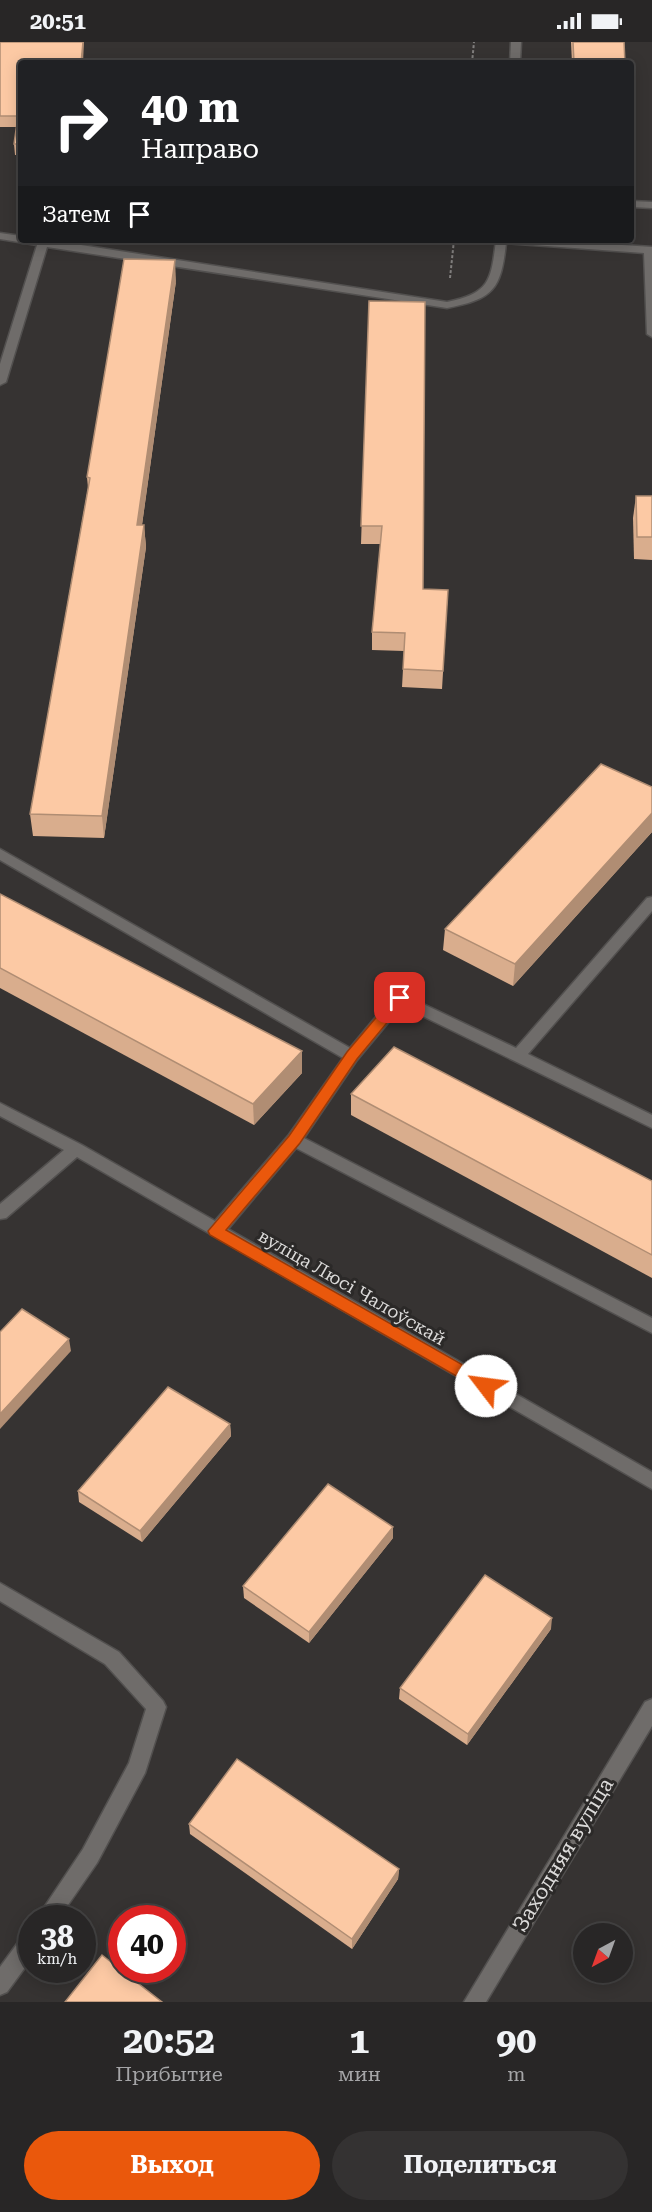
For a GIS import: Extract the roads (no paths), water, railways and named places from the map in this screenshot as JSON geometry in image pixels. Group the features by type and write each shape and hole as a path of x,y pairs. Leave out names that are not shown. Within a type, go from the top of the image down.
{"street":[{"path":"514,60 516,42"},
{"path":"634,204 652,205"},
{"path":"0,236 18,239"},
{"path":"0,382 43,243"},
{"path":"49,243 447,306 479,297 491,289 497,279 501,243"},
{"path":"546,243 651,250 652,334"},
{"path":"0,854 352,1056"},
{"path":"518,1056 652,902"},
{"path":"216,1231 294,1140 352,1056 400,998 652,1122"},
{"name":"вуліца Люсі Чалоўскай","path":"0,1109 76,1149 652,1481"},
{"path":"294,1140 652,1326"},
{"path":"0,1213 76,1149"},
{"path":"0,1591 112,1658 156,1707 138,1766 90,1856 56,1905"},
{"name":"Заходняя вуліца","path":"474,2002 652,1708"},
{"path":"0,1985 18,1960"}]}
